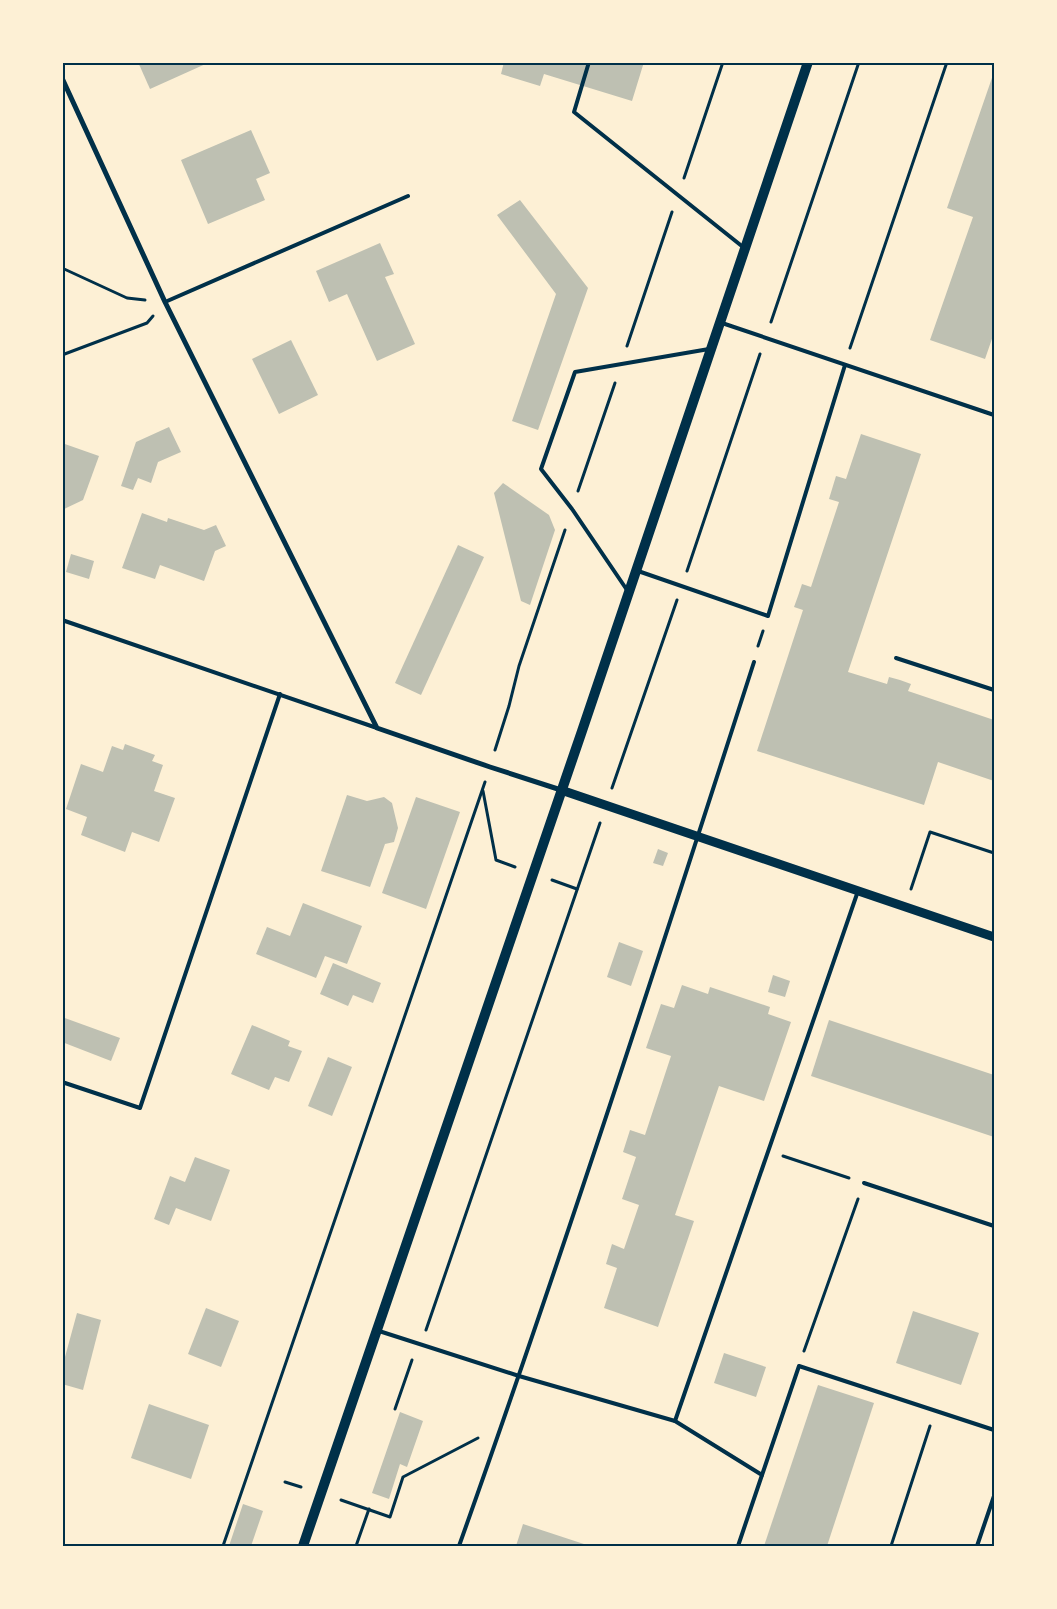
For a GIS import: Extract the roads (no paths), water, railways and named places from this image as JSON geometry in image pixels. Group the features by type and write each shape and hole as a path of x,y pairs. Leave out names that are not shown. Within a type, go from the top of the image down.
{"main road":[{"path":"303,1546 808,62"}],"street":[{"path":"62,78 165,302 377,728 994,937"}],"lane":[{"path":"589,62 574,112 745,249"},
{"path":"165,302 408,196"},
{"path":"720,323 994,415"},
{"path":"629,592 572,509 541,469 575,372 711,348"},
{"path":"636,570 768,616 845,365"},
{"path":"62,620 377,728"},
{"path":"896,658 994,690"},
{"path":"459,1546 502,1425 754,662"},
{"path":"62,1082 140,1108 280,694"},
{"path":"675,1421 858,891"},
{"path":"864,1182 994,1226"},
{"path":"376,1331 518,1376 675,1421 762,1475"},
{"path":"738,1546 799,1366 994,1430"},
{"path":"977,1546 994,1496"}]}
